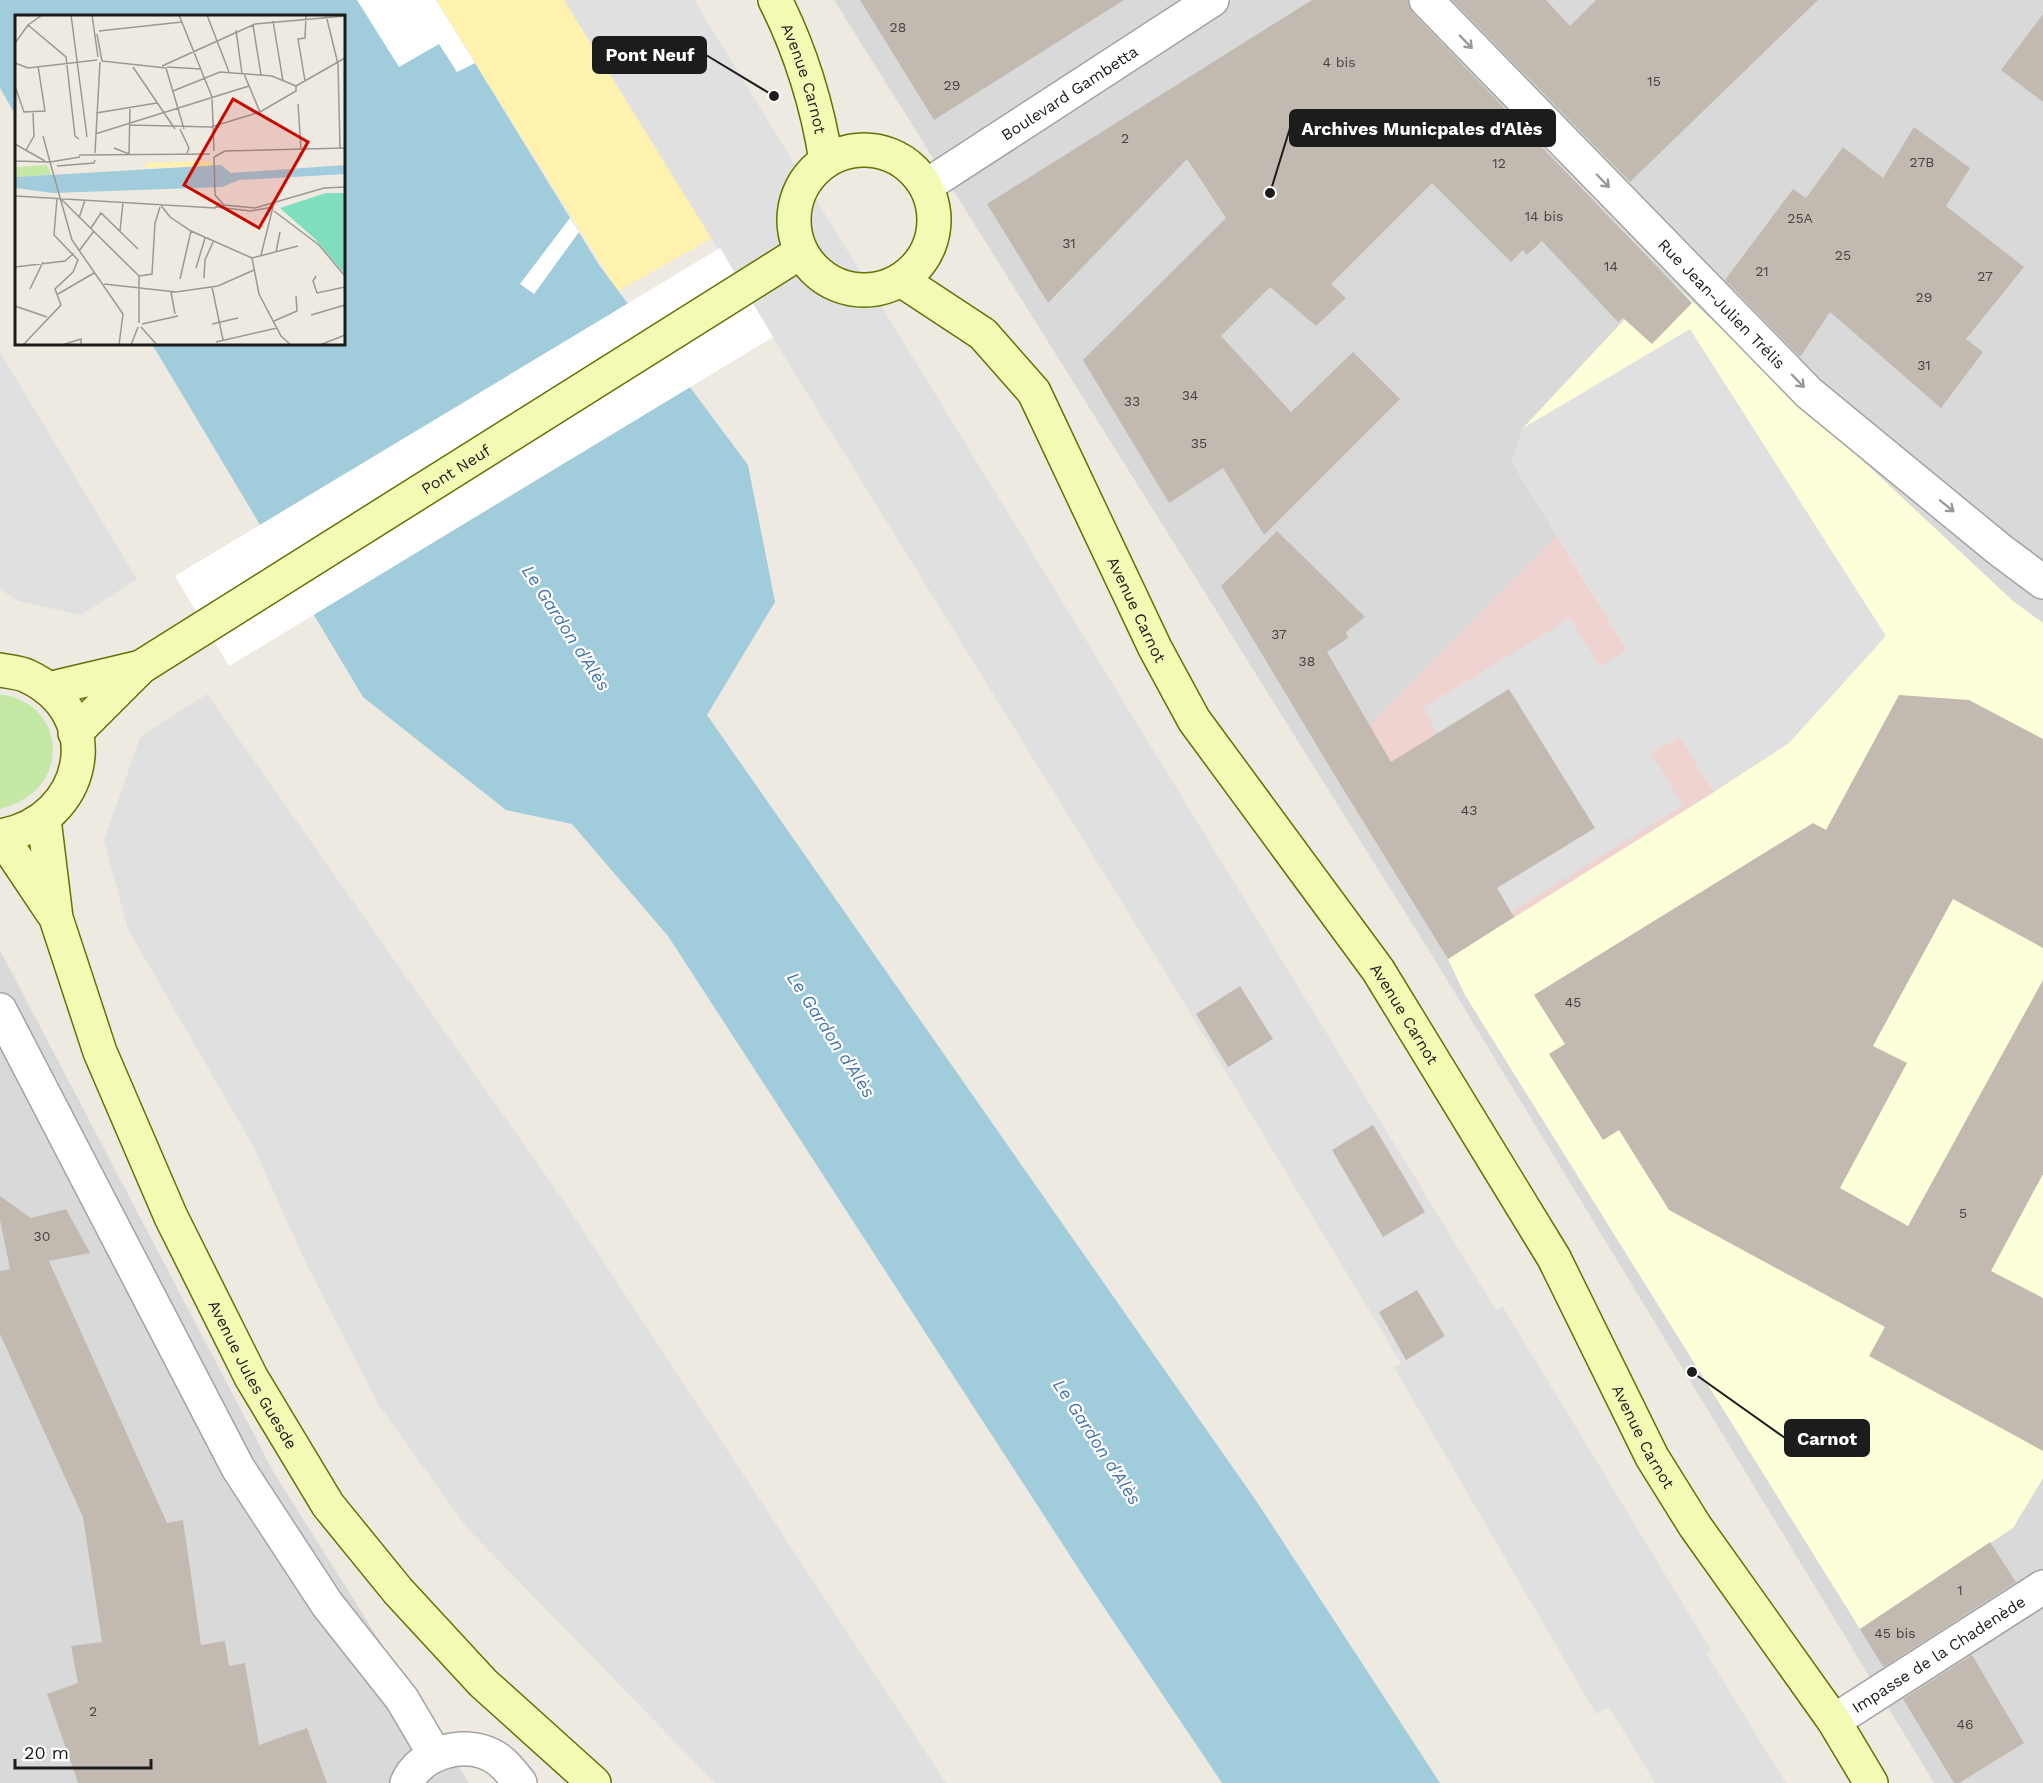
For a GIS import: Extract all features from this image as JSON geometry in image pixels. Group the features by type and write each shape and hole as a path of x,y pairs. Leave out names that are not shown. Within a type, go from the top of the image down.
{"main road":[{"name":"Avenue Carnot","path":"776,0 787,22 821,129 826,161"},
{"path":"858,150 892,155 911,168 926,186 933,206 934,228 917,267 901,280 880,289 856,291 834,284 815,270 801,252 794,232 794,212 799,192 810,174 826,161 847,151 858,150"},
{"name":"Pont Neuf","path":"75,733 141,668 801,252"},
{"name":"Avenue Carnot","path":"901,280 983,333 1034,392 1155,648 1194,720 1378,970 1554,1258 1652,1457 1695,1526 1834,1721 1871,1783"},
{"name":"Pont Neuf","path":"48,689 141,668"},
{"path":"0,670 26,675 48,689 66,709 75,733 78,757 74,781 62,803 44,819 24,831 0,836"},
{"name":"Avenue Jules Guesde","path":"44,819 56,918 100,1052 171,1217 250,1377 328,1505 398,1591 483,1683 594,1783"},
{"name":"Avenue Jules Guesde","path":"0,836 56,918"}],"street":[{"name":"Boulevard Gambetta","path":"926,186 1212,0"},
{"name":"Rue Jean-Julien Trélis","path":"1426,0 1809,393 2000,550 2043,582"},
{"path":"0,1010 238,1468 327,1604 402,1699 435,1755"},
{"name":"Impasse de la Chadenède","path":"1834,1721 2043,1587"},
{"path":"406,1783 420,1765 435,1755 454,1749 473,1749 492,1755 508,1768 520,1783"}],"shaded area":[{"path":"564,0 694,0 1496,1310 1503,1307 1711,1650 1706,1653 1786,1783 1655,1783 1609,1707 1596,1714 1394,1367 1401,1363 1178,993"},
{"path":"834,0 2043,0 2043,1783 1934,1783 1435,960"},
{"path":"1665,276 2013,601 2043,623 2043,1478 2013,1528 1860,1629 1465,995 1448,959 1714,792 1512,462 1523,428"},
{"path":"1690,329 1886,636 1789,743 1714,792 1680,737 1651,753 1683,805 1511,912 1412,749 1437,733 1423,708 1570,618 1600,667 1627,650 1512,462 1523,428"},
{"path":"0,352 137,579 81,615 18,601 0,589"},
{"path":"1557,535 1714,792 1448,959 1344,792 1329,759 1350,745"},
{"path":"207,694 561,1197 946,1783 715,1783 467,1528 378,1404 305,1261 253,1146 128,929 104,841 140,737"},
{"path":"0,950 273,1471 469,1783 0,1783"}],"green space":[{"path":"0,694 23,701 39,714 49,730 53,749 50,768 40,785 24,800 0,809"}],"sand":[{"path":"436,0 564,0 712,238 618,291"}],"water":[{"name":"Le Gardon d'Alès","path":"0,0 436,0 599,265 748,465 775,602 707,715 1259,1505 1440,1783 1222,1783 1093,1591 668,936 572,824 506,810 363,697 153,345 345,345 345,15 15,15 15,114 0,88"}],"pier":[{"path":"357,0 436,0 475,63 457,72 439,44 399,67"},
{"path":"570,218 579,232 534,294 520,284"},
{"path":"720,248 773,337 229,666 175,576"}],"building":[{"path":"860,0 1124,0 934,120"},
{"path":"1312,0 1408,0 1413,13 1692,303 1652,344 1623,318 1618,322 1542,241 1527,255 1523,250 1511,262 1432,183 1331,284 1346,298 1316,326 1270,287 1221,336 1291,412 1353,352 1400,399 1264,535 1223,468 1169,503 1083,360 1226,218 1187,159 1048,303 987,204"},
{"path":"1452,0 1546,0 1570,26 1596,0 1818,0 1630,182"},
{"path":"2043,14 2043,102 2001,70"},
{"path":"1914,127 1970,168 1946,206 2024,267 1966,339 1983,352 1941,408 1830,312 1800,357 1725,280 1793,189 1806,198 1843,147 1883,178"},
{"path":"1277,531 1365,617 1346,632 1348,638 1327,652 1391,762 1509,689 1595,828 1497,888 1514,917 1448,959 1221,586"},
{"path":"1899,695 1969,700 2043,739 2043,948 1953,899 1873,1046 1907,1063 1840,1188 1908,1226 2043,980 2043,1174 1991,1271 2043,1298 2043,1451 1869,1356 1885,1327 1669,1210 1619,1130 1603,1140 1549,1054 1565,1044 1534,995 1813,823 1826,830"},
{"path":"1240,986 1273,1039 1228,1067 1196,1014"},
{"path":"1373,1125 1425,1212 1383,1237 1332,1150"},
{"path":"0,1196 31,1218 66,1209 90,1253 49,1261 167,1523 183,1520 201,1645 225,1641 229,1666 245,1663 259,1745 307,1728 327,1783 78,1783 47,1694 78,1683 71,1646 102,1642 83,1517 0,1334 0,1271 10,1269 0,1220"},
{"path":"1417,1290 1445,1336 1406,1360 1379,1312"},
{"path":"1990,1542 2016,1582 1884,1667 1860,1629"},
{"path":"1972,1655 2024,1743 1959,1783 1954,1783 1903,1699"}],"place":[{"name":"Pont Neuf","path":"774,96"},
{"name":"Archives Municpales d'Alès","path":"1270,193"},
{"name":"Carnot","path":"1692,1372"}]}
